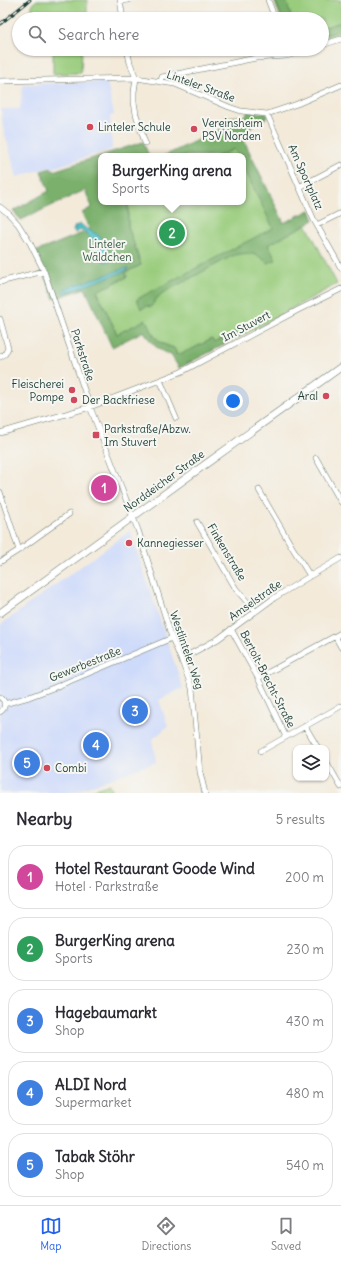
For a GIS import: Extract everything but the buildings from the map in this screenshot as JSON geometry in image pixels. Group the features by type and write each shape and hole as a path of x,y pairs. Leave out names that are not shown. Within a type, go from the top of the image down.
{"main road":[{"name":"Norddeicher Straße","path":"0,613 341,367"}],"street":[{"path":"122,12 120,1 129,0"},
{"path":"268,0 272,12"},
{"path":"329,43 341,39"},
{"path":"128,56 136,78 134,92 136,114 145,143"},
{"path":"161,81 162,77 256,58 287,56"},
{"name":"Linteler Straße","path":"0,81 136,78 161,81 175,84 241,111 267,114 297,104 341,85"},
{"name":"Am Sportplatz","path":"267,114 317,225 341,268"},
{"path":"300,186 341,165"},
{"name":"Parkstraße","path":"0,207 18,224 44,271 90,407 133,517"},
{"path":"317,225 341,213"},
{"path":"0,282 44,271"},
{"name":"Im Stuvert","path":"0,433 90,407 180,372 341,289"},
{"path":"0,319 8,348 5,354 0,357"},
{"path":"160,380 176,418"},
{"path":"316,458 341,502"},
{"path":"259,490 310,576"},
{"path":"0,492 19,550"},
{"path":"0,562 69,514"},
{"name":"Westlinteler Weg","path":"133,517 172,638 192,688 199,760 205,793"},
{"name":"Finkenstraße","path":"197,522 236,589 255,612"},
{"name":"Amselstraße","path":"181,659 218,639 255,612 310,576 341,558"},
{"name":"Bertolt-Brecht-Straße","path":"231,629 258,678 286,738"},
{"path":"258,678 341,632"},
{"path":"335,636 341,647"},
{"name":"Gewerbestraße","path":"4,704 48,690 172,638"},
{"path":"0,697 3,699 4,704 4,708 0,712"},
{"path":"261,751 341,706"},
{"path":"305,726 316,745"},
{"path":"329,766 341,787"}],"shaded area":[{"path":"107,82 114,115 110,116 112,149 52,168 52,166 17,177 3,127 1,109 20,109 23,84"},
{"path":"130,531 183,688 159,700 168,726 152,740 156,762 71,793 0,793 0,625"}],"green space":[{"path":"37,0 87,0 87,12 32,12 32,4"},
{"path":"274,0 341,0 341,33 329,37 329,12 278,12"},
{"path":"275,0 286,0 290,12 280,12"},
{"path":"341,22 341,30 329,34 329,26"},
{"path":"53,56 82,56 81,73 53,74"},
{"path":"248,112 267,114 268,117 252,126 243,139 284,223 310,210 314,220 268,245 276,260 267,263 263,259 251,254 232,256 161,294 151,307 147,306 141,309 137,299 273,228 246,172 246,153 236,153 234,149 225,153 170,153 243,118"},
{"path":"242,116 245,122 230,129 225,117"},
{"path":"243,139 284,223 301,214 337,284 243,335 241,330 214,343 211,339 193,349 177,355 174,348 157,339 150,328 149,323 117,334 97,291 127,277 125,273 141,265 128,226 128,205 246,205 246,153 225,153 234,149"},
{"name":"Linteler Wäldchen","path":"143,142 148,153 109,153"},
{"name":"Linteler Wäldchen","path":"98,156 98,205 128,205 128,226 141,265 125,272 127,277 97,291 117,334 145,320 149,323 151,331 157,340 174,348 177,355 212,339 214,343 241,330 243,335 179,368 171,355 155,346 144,331 112,347 85,288 54,299 35,252 90,230 82,213 92,207 85,190 21,220 13,211 49,191 41,171 51,168 53,171"},
{"path":"110,784 113,793 84,793"}],"water":[{"path":"81,224 101,238 111,261 105,262 102,260 96,250 94,241 84,231 80,230 75,233 73,231 75,226"},
{"path":"128,268 126,271 65,293 63,292 64,289"}],"railway":[{"path":"15,12 30,0"},
{"path":"0,24 12,14"}],"place":[{"name":"Linteler Schule","path":"90,127"},
{"name":"Vereinsheim PSV Norden","path":"194,129"},
{"name":"BurgerKing arena","path":"172,233"},
{"name":"Fleischerei Pompe","path":"72,390"},
{"name":"Aral","path":"326,396"},
{"name":"Der Backfriese","path":"74,400"},
{"name":"Parkstraße/Abzw. Im Stuvert","path":"96,435"},
{"name":"Hotel Restaurant Goode Wind","path":"104,488"},
{"name":"Kannegiesser","path":"129,543"},
{"name":"Hagebaumarkt","path":"135,711"},
{"name":"ALDI Nord","path":"96,745"},
{"name":"Tabak Stöhr","path":"27,763"},
{"name":"Combi","path":"47,768"}]}
